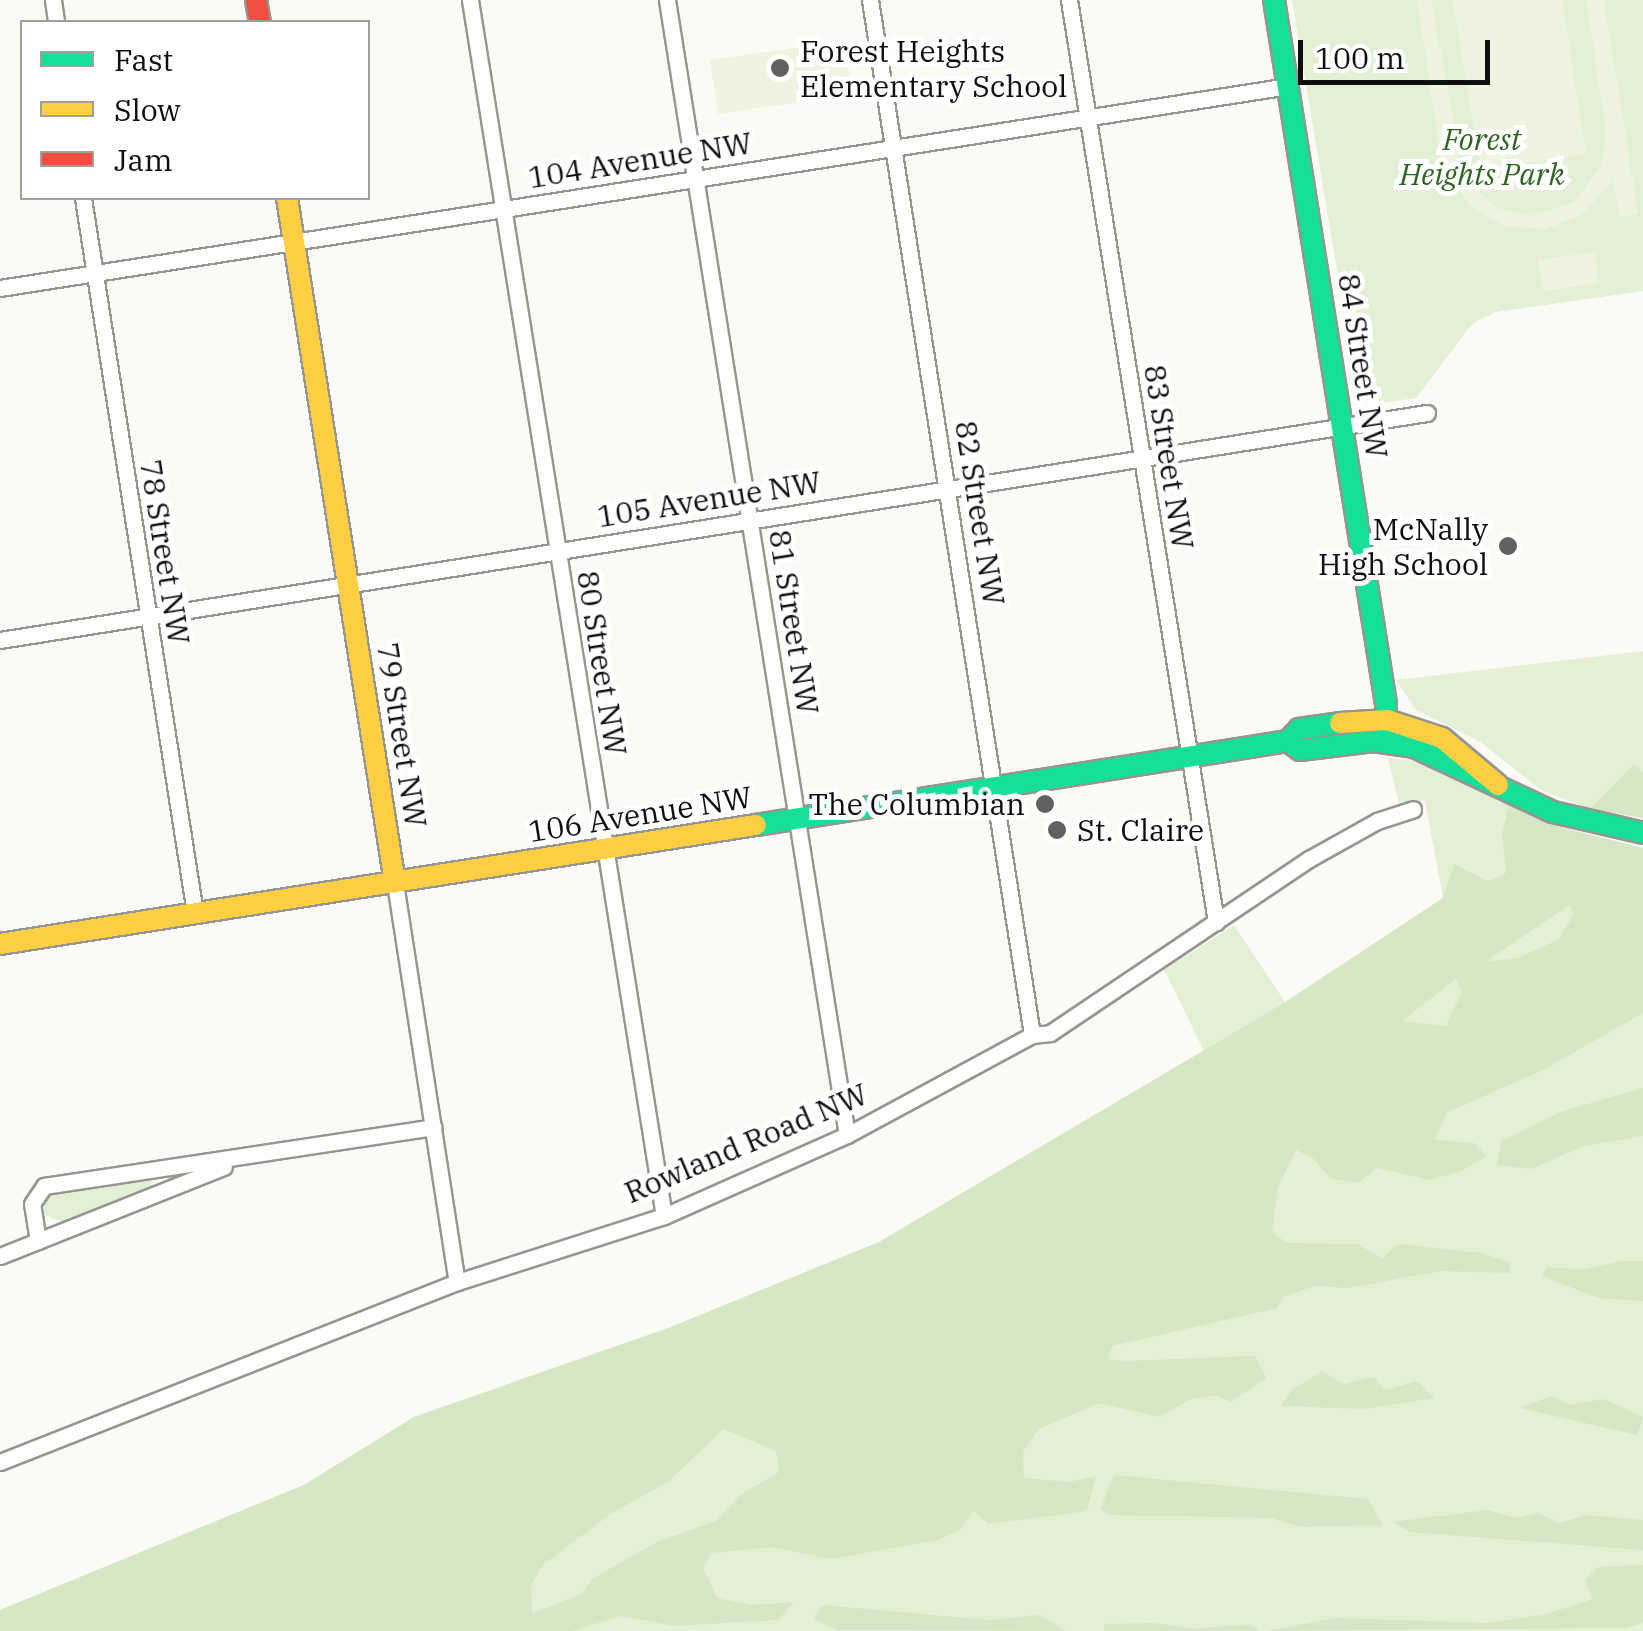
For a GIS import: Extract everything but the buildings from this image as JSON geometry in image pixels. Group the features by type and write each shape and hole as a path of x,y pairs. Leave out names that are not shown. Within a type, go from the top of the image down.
{"main road":[{"name":"84 Street NW","path":"1274,0 1387,720 1386,742"},
{"name":"79 Street NW","path":"288,200 395,883"},
{"name":"106 Avenue NW","path":"1288,742 1298,729 1387,720"},
{"path":"1387,720 1452,744 1498,785"},
{"name":"106 Avenue NW","path":"0,944 1288,742 1300,750 1386,742"},
{"path":"1386,742 1454,761 1585,824 1643,833"}],"street":[{"name":"80 Street NW","path":"470,0 664,1216"},
{"name":"81 Street NW","path":"667,0 848,1135"},
{"name":"82 Street NW","path":"870,0 1032,1035"},
{"name":"83 Street NW","path":"1069,0 1216,922"},
{"name":"104 Avenue NW","path":"0,288 1288,86"},
{"name":"78 Street NW","path":"83,200 195,914"},
{"name":"105 Avenue NW","path":"0,640 1427,413"},
{"name":"Rowland Road NW","path":"0,1462 457,1282 664,1216 848,1135 1032,1035 1050,1033 1309,860 1377,821 1413,809"},
{"name":"79 Street NW","path":"395,883 457,1282"},
{"path":"38,1241 32,1204 44,1186 242,1160 434,1127"},
{"path":"0,1256 242,1160"}],"green space":[{"name":"Forest Heights Park","path":"1292,0 1643,0 1643,291 1496,312 1473,323 1416,398 1375,404 1358,397"},
{"path":"1417,0 1431,0 1464,177 1497,208 1530,216 1574,202 1602,165 1606,131 1586,0 1604,0 1638,214 1619,217 1613,181 1581,215 1545,229 1504,226 1469,205 1441,158"},
{"path":"1453,0 1562,0 1586,154 1481,171"},
{"path":"844,41 852,94 718,114 710,60"},
{"path":"1595,252 1599,283 1543,291 1538,260"},
{"path":"1643,651 1643,818 1590,809 1541,790 1479,741 1416,710 1396,680"},
{"path":"1388,758 1430,763 1564,828 1643,848 1643,1631 0,1631 0,1610 304,1485 414,1417 671,1327 879,1242 1204,1051 1164,970 1234,925 1285,1002 1443,898 1425,801 1399,804"},
{"path":"1634,764 1643,773 1643,818 1590,809"},
{"path":"1510,802 1564,828 1643,848 1643,1013 1543,1070 1446,1113 1435,1140 1474,1143 1487,1156 1461,1171 1430,1180 1377,1168 1358,1183 1331,1179 1314,1159 1296,1150 1278,1187 1272,1232 1287,1243 1357,1244 1382,1258 1399,1244 1481,1253 1511,1263 1509,1273 1442,1271 1347,1288 1314,1286 1283,1297 1277,1308 1112,1346 1108,1359 1126,1361 1255,1356 1266,1378 1231,1402 1215,1395 1191,1399 1160,1417 1099,1403 1039,1429 1023,1452 1024,1478 1069,1482 1096,1476 1087,1511 989,1524 973,1511 961,1529 938,1540 831,1559 772,1547 711,1553 703,1568 717,1598 751,1605 794,1602 778,1620 674,1626 621,1616 573,1631 0,1631 0,1610 304,1485 414,1417 671,1327 879,1242 1284,1003 1443,898 1454,864 1488,881 1506,873 1502,834","holes":["1570,905 1573,915 1559,939 1518,958 1485,962","1456,979 1462,991 1446,1026 1402,1021","723,1429 776,1451 779,1472 740,1495 715,1521 657,1542 592,1579 582,1594 532,1613 531,1584 544,1564 612,1513 668,1482"]},
{"path":"1643,1088 1643,1136 1584,1146 1531,1169 1497,1165 1501,1141 1563,1111"},
{"path":"151,1176 152,1187 63,1222 44,1215 44,1199 52,1191"},
{"path":"1643,1261 1643,1301 1598,1298 1542,1276 1547,1267 1582,1270"},
{"path":"1322,1371 1343,1384 1374,1377 1386,1390 1417,1381 1435,1398 1363,1409 1281,1406 1292,1390"},
{"path":"1551,1396 1570,1405 1604,1399 1643,1417 1637,1435 1520,1408"},
{"path":"1114,1475 1368,1499 1382,1525 1300,1527 1271,1518 1111,1515 1100,1510"},
{"path":"1488,1510 1517,1518 1538,1513 1559,1523 1587,1515 1643,1520 1643,1550 1409,1532 1392,1522"},
{"path":"1643,1565 1643,1623 1626,1628 1268,1631 1336,1618 1488,1623 1546,1614 1593,1599 1585,1580 1598,1567"},
{"path":"821,1605 989,1620 1040,1615 1066,1631 837,1630 814,1619"},
{"path":"1154,1623 1195,1629 1250,1624 1260,1631 1104,1631 1104,1624"}],"traffic: fast":[{"path":"1274,0 1386,704 1386,742"},
{"path":"756,825 1288,741 1299,729 1340,723"},
{"path":"1288,741 1300,750 1373,741 1414,747 1553,812 1643,833"}],"traffic: slow":[{"path":"287,200 395,883"},
{"path":"1340,723 1387,720 1442,738 1498,785"},
{"path":"0,944 756,825"}],"traffic: jam":[{"path":"256,0 260,20"}],"place":[{"name":"Forest Heights Elementary School","path":"780,68"},
{"name":"McNally High School","path":"1508,546"},
{"name":"The Columbian","path":"1045,804"},
{"name":"St. Claire","path":"1057,830"}]}
